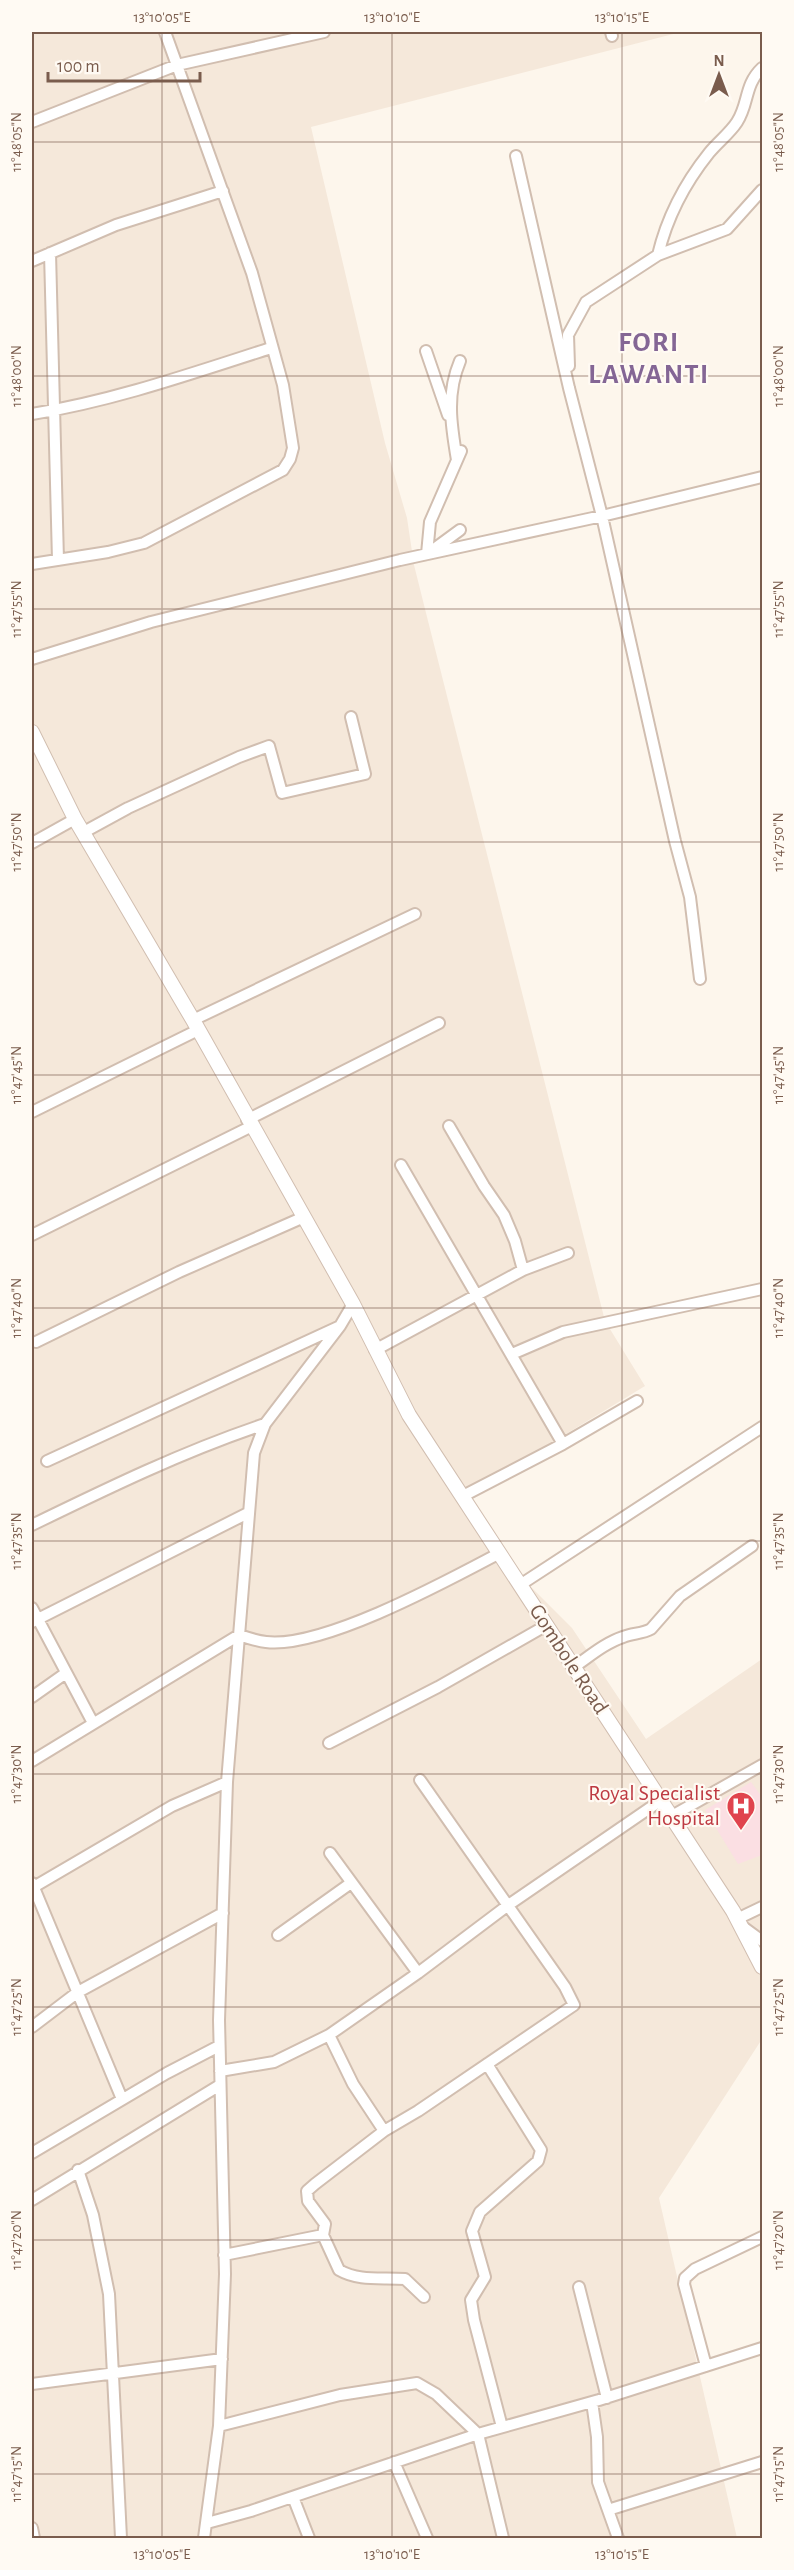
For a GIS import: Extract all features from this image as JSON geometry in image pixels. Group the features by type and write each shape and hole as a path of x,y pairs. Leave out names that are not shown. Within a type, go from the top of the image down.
{"street":[{"path":"32,564 108,552 144,543 283,470 291,459 293,448 283,385 252,273 165,32"},
{"path":"32,122 177,65 324,32"},
{"path":"658,255 663,234 675,205 709,153 738,121 748,87 762,68"},
{"path":"516,156 569,388 602,516 675,841 690,897 700,979"},
{"path":"569,388 568,335 586,302 658,255 727,229 762,190"},
{"path":"32,261 116,225 223,191"},
{"path":"50,253 58,560"},
{"path":"32,414 55,411 175,379 271,348"},
{"path":"426,351 452,427 459,456 430,522 427,554"},
{"path":"452,427 450,398 452,379 460,361"},
{"path":"32,658 151,622 427,554 602,516 762,477"},
{"path":"427,554 460,530"},
{"path":"84,832 128,808 239,757 269,746 282,793 365,774 351,717"},
{"name":"Gombole Road","path":"32,732 75,819 353,1304 409,1415 464,1496 498,1554 547,1625 739,1922 762,1967"},
{"path":"32,843 75,819"},
{"path":"32,1112 195,1025 415,914"},
{"path":"32,1235 439,1023"},
{"path":"449,1126 504,1215 515,1241 523,1270"},
{"path":"401,1165 564,1444"},
{"path":"36,1342 178,1272 304,1217"},
{"path":"375,1350 523,1270 568,1252"},
{"path":"512,1354 563,1332 762,1289"},
{"path":"204,2538 219,2426 222,2359 224,2255 219,2046 227,1782 254,1453 265,1424 340,1326 353,1304"},
{"path":"47,1461 340,1326"},
{"path":"464,1496 564,1444 637,1401"},
{"path":"32,1525 138,1473 217,1440 265,1424"},
{"path":"520,1584 762,1427"},
{"path":"34,1620 248,1513"},
{"path":"574,1667 603,1646 625,1636 651,1629 680,1596 752,1546"},
{"path":"32,1761 239,1635 266,1642 288,1642 319,1636 443,1583 498,1554"},
{"path":"32,1608 34,1620 93,1723"},
{"path":"329,1743 438,1687 547,1625"},
{"path":"32,1697 66,1673"},
{"path":"670,1817 762,1765"},
{"path":"420,1780 565,1987 574,2006 418,2111 384,2131 307,2191 308,2201 325,2224 322,2235 339,2270 359,2277 385,2280 405,2279 424,2297"},
{"path":"122,2099 32,1886 172,1806 227,1782"},
{"path":"220,2071 274,2062 329,2036 507,1906 660,1801"},
{"path":"330,1853 418,1973"},
{"path":"278,1935 351,1883"},
{"path":"762,1907 739,1922 762,1941"},
{"path":"32,2027 78,1992 223,1913"},
{"path":"329,2036 353,2084 384,2131"},
{"path":"32,2153 122,2099 219,2046"},
{"path":"487,2064 542,2150 538,2161 480,2212 472,2231 485,2277 471,2300 474,2320 502,2427"},
{"path":"32,2200 220,2085"},
{"path":"78,2170 93,2215 109,2294 120,2538"},
{"path":"224,2255 322,2235"},
{"path":"706,2366 684,2284 685,2277 695,2269 762,2237"},
{"path":"579,2287 607,2398"},
{"path":"207,2523 293,2497 478,2434 607,2398 762,2348"},
{"path":"32,2384 222,2359"},
{"path":"219,2426 340,2395 417,2383 436,2394 478,2434 503,2538"},
{"path":"592,2402 597,2437 598,2482 618,2538"},
{"path":"394,2462 427,2538"},
{"path":"608,2510 762,2462"},
{"path":"293,2497 309,2538"},
{"path":"32,2528 34,2538"}],"shaded area":[{"path":"32,32 681,32 311,127 385,443 407,518 414,565 605,1321 645,1386 464,1496 498,1554 572,1628 646,1739 762,1659 762,2039 659,2198 737,2538 32,2538"},
{"name":"Royal Specialist Hospital","path":"751,1782 762,1797 762,1855 738,1864 705,1810"}],"place":[{"name":"Royal Specialist Hospital","path":"741,1832"}],"district":[{"name":"FORI LAWANTI","path":"649,359"}]}
